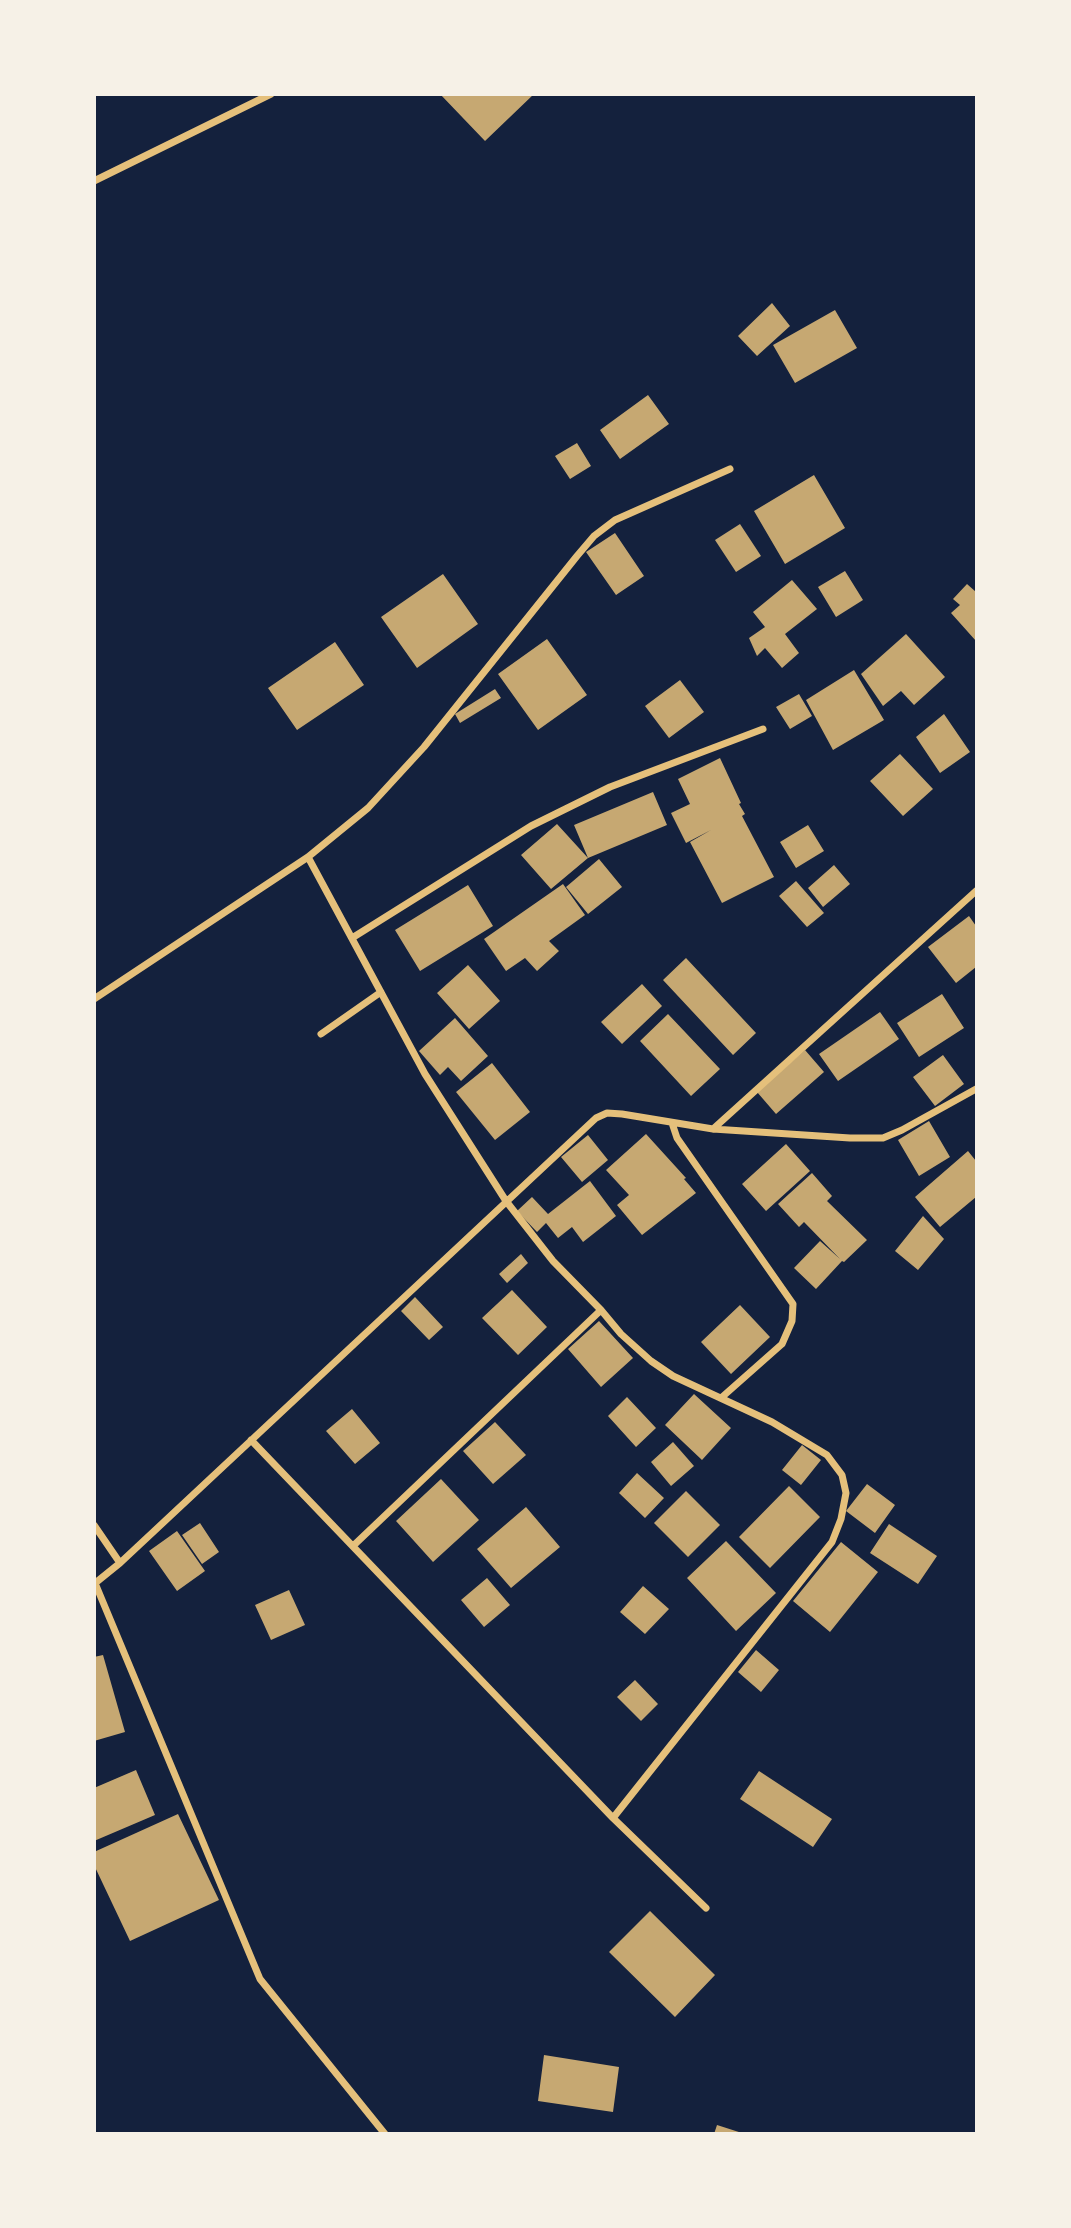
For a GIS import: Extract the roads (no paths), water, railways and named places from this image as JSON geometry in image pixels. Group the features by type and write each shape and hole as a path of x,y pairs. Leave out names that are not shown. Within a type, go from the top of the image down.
{"street":[{"path":"94,181 271,94"},
{"path":"94,999 308,858 368,808 424,747 594,536 615,520 730,469"},
{"path":"352,938 531,826 610,787 762,729"},
{"path":"308,858 425,1074 506,1202 553,1261 651,1362 673,1376 772,1422 827,1455 842,1475 846,1493 841,1519 832,1542 612,1818"},
{"path":"713,1129 976,891"},
{"path":"321,1034 381,992"},
{"path":"385,2133 260,1979 95,1584 596,1118 607,1113 713,1129 850,1139 883,1138 976,1089"},
{"path":"673,1123 682,1146 793,1304 792,1321 782,1344 721,1398"},
{"path":"353,1546 601,1310"},
{"path":"251,1440 612,1818 706,1908"},
{"path":"94,1525 120,1563"}]}
